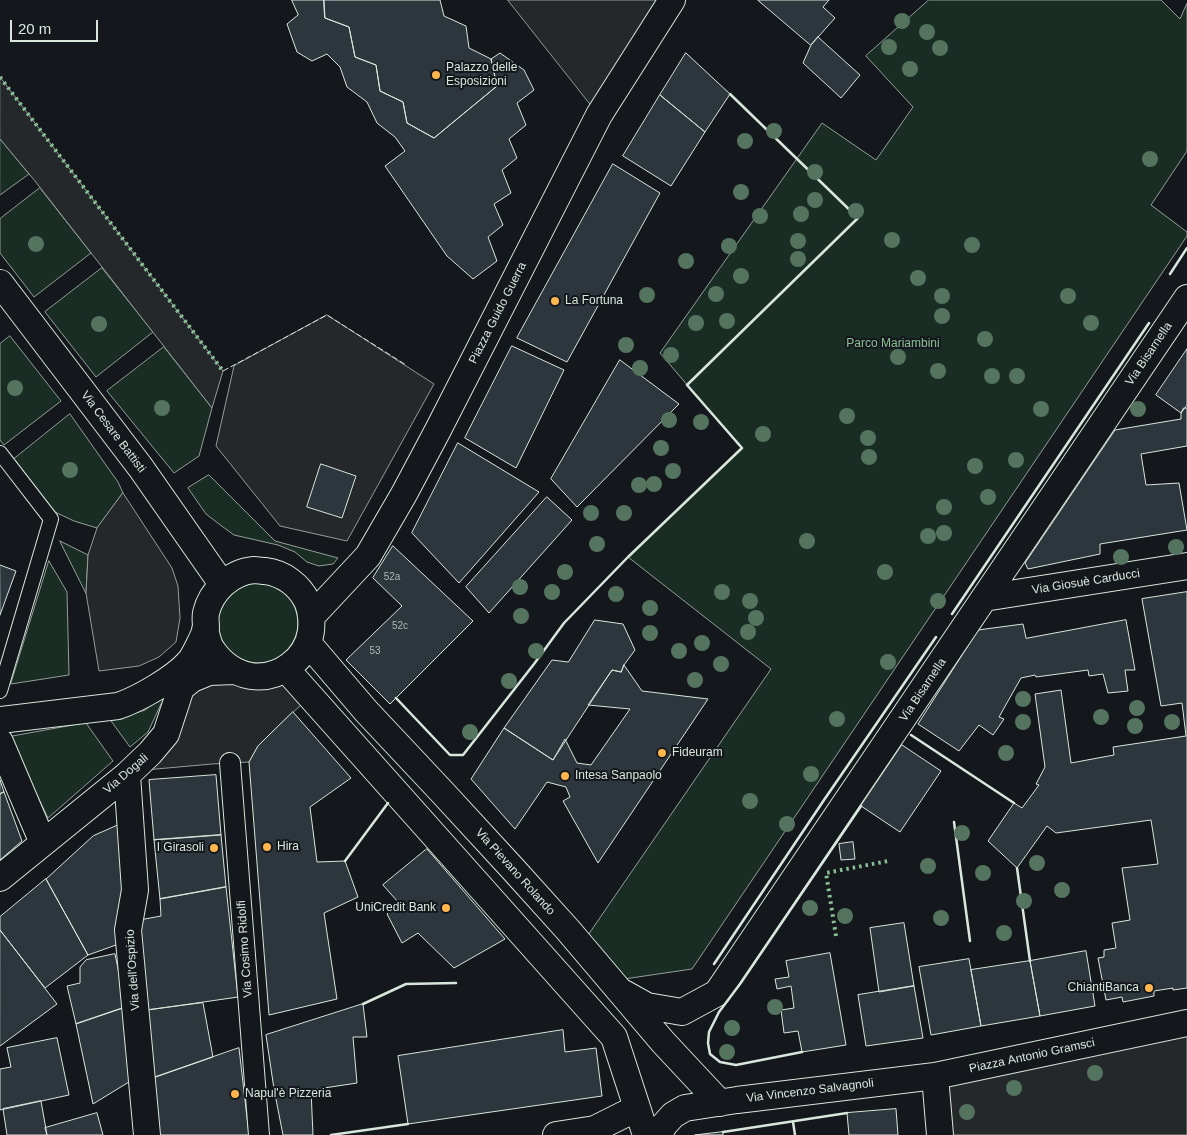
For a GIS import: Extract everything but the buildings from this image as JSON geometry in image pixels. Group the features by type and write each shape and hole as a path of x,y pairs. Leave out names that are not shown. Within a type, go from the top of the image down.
{"street":[{"name":"Piazza Guido Guerra","path":"311,616 368,556 373,548 438,430 599,115 672,0"},
{"name":"Via Cesare Battisti","path":"0,283 141,468 222,584"},
{"name":"Via Bisarnella","path":"620,991 647,1006 682,1012 717,993 1187,298"},
{"name":"Via Giosuè Carducci","path":"984,598 1187,566"},
{"path":"253,570 270,572 287,578 299,588 307,602 311,616 312,625 308,642 296,661 286,669 269,675 251,676 234,670 220,660 210,646 206,630 206,613 212,598 222,584 236,575 253,570"},
{"path":"0,720 118,706 136,699 173,676 191,661 206,630"},
{"name":"Via Pievano Rolando","path":"308,642 366,711 513,868 663,1042 720,1103"},
{"path":"286,669 614,1037 646,1135"},
{"name":"Via Dogali","path":"0,878 126,775 150,753 166,734 181,688 192,679 209,672 234,670"},
{"path":"0,742 44,843"},
{"name":"Via Cosimo Ridolfi","path":"230,763 259,1135"},
{"name":"Via dell'Ospizio","path":"126,775 136,890 128,930 147,1135"},
{"name":"Piazza Antonio Gramsci","path":"935,1076 1187,1023"},
{"path":"935,1076 940,1135"},
{"name":"Via Vincenzo Salvagnoli","path":"659,1135 664,1125 673,1115 685,1108 935,1076"},
{"path":"556,1135 595,1129 637,1108"}],"lane":[{"path":"0,453 51,519 0,691"}],"green space":[{"name":"Parco Mariambini","path":"929,0 1161,0 1180,19 1187,3 1187,151 1151,205 1187,232 1187,236 692,969 624,979 586,938 771,669 628,557 741,448 660,353 822,123 876,160 913,107 866,56"},
{"path":"0,139 29,174 0,195"},
{"path":"40,188 91,253 34,297 0,253 0,219"},
{"path":"102,268 153,332 96,377 45,312"},
{"path":"10,336 61,401 4,445 0,440 0,344"},
{"path":"164,347 212,408 199,456 174,473 107,391"},
{"path":"70,414 118,482 123,493 97,528 74,521 55,512 14,459"},
{"path":"209,475 275,541 338,558 333,564 319,566 307,562 295,552 278,545 234,535 206,514 188,488"},
{"path":"60,541 88,555 86,593"},
{"path":"49,561 67,592 69,675 11,684"},
{"path":"250,583 266,583 287,594 298,615 298,631 287,652 266,663 250,663 236,657 224,645 218,631 218,615 224,601 236,589"},
{"path":"172,688 161,704 148,732 130,747 111,721 145,710"},
{"path":"86,723 113,761 48,818 9,737"}],"shaded area":[{"path":"508,0 672,0 599,115"},
{"path":"0,77 223,371 212,408 0,139"},
{"path":"327,315 434,384 347,541 280,526 216,446 234,366"},
{"path":"123,493 172,568 178,586 180,618 176,642 159,657 139,666 99,671 86,593 88,555 97,528"},
{"path":"199,684 288,685 305,701 258,746 249,762 145,770 186,697"},
{"path":"1187,1023 1187,1135 940,1135 935,1076"}],"hedge":[{"path":"0,77 223,371"},
{"path":"836,936 826,873 888,861"}],"fence":[{"path":"223,371 327,315 406,365"}],"wall":[{"path":"396,698 450,755 463,755 564,623 628,557 742,448 687,385 858,218 730,94"},
{"path":"1170,274 1187,248"},
{"path":"952,614 1149,323"},
{"path":"714,964 936,637"},
{"path":"911,735 1014,803"},
{"path":"345,861 388,803"},
{"path":"802,1052 736,1065 720,1062 710,1054 709,1032 719,1012 861,806"},
{"path":"954,822 970,941"},
{"path":"1017,868 1030,961"},
{"path":"363,1004 406,984 456,983"},
{"path":"723,1132 847,1113"},
{"path":"793,1122 795,1135"},
{"path":"331,1135 408,1124"}],"place":[{"name":"Palazzo delle Esposizioni","path":"436,75"},
{"name":"La Fortuna","path":"555,301"},
{"name":"Fideuram","path":"662,753"},
{"name":"Intesa Sanpaolo","path":"565,776"},
{"name":"Hira","path":"267,847"},
{"name":"I Girasoli","path":"214,848"},
{"name":"UniCredit Bank","path":"446,908"},
{"name":"ChiantiBanca","path":"1149,988"},
{"name":"Napul'è Pizzeria","path":"235,1094"}]}
